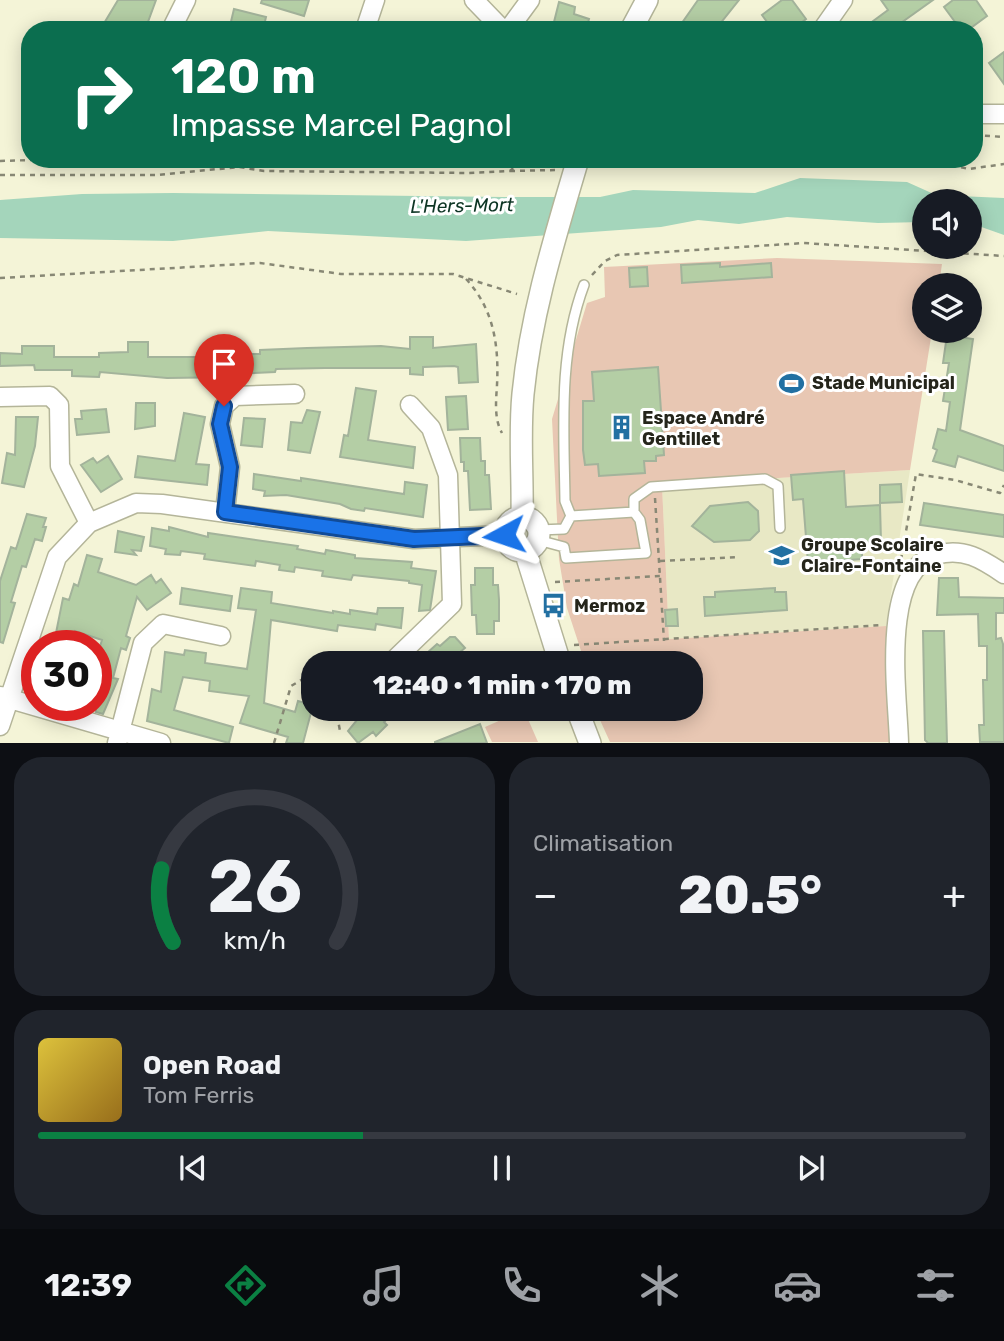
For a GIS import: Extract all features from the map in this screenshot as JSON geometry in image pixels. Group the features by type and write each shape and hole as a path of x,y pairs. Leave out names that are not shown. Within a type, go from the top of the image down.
{"street":[{"path":"176,21 186,0"},
{"path":"368,21 375,0"},
{"path":"474,0 496,21"},
{"path":"513,21 530,0"},
{"path":"636,21 647,0"},
{"path":"828,21 843,0"},
{"path":"983,114 1004,114"},
{"path":"522,517 520,439 530,337 544,276 575,168"},
{"path":"225,512 230,467 220,424 224,406 235,396 295,394"},
{"path":"0,397 50,396 59,405 60,466 89,523"},
{"path":"403,651 452,604 448,475 431,428 410,405"},
{"path":"0,726 4,697 57,557 89,523 135,503 225,512 414,539 504,535"},
{"path":"534,540 516,550 509,545 504,535 509,523 522,517 533,520 534,540 557,651"},
{"path":"899,743 896,644 901,593 907,579 927,558 946,552 979,556 1004,574"},
{"path":"117,737 143,643 163,624 221,636"},
{"path":"4,697 117,737 161,743"},
{"path":"582,721 590,743"}],"lane":[{"path":"584,285 574,311 564,385 565,500 571,516 564,529 566,558 646,553 640,520 634,512 634,499 651,487 765,479 778,486 780,528"},
{"path":"571,516 634,512"},
{"path":"534,540 564,529"},
{"path":"534,540 564,547"}],"path":[{"path":"983,136 1004,137"},
{"path":"0,161 21,160"},
{"path":"983,167 1004,163"},
{"path":"0,175 157,175 229,168"},
{"path":"245,168 264,171 384,174 559,170"},
{"path":"510,171 514,168"},
{"path":"584,285 605,261 617,255 804,243 1004,256"},
{"path":"0,278 260,263 317,273 453,274 517,294"},
{"path":"463,276 486,307 499,349 498,426 509,441 520,439"},
{"path":"907,579 900,565 916,474 955,480 1000,493 1004,485"},
{"path":"651,487 660,561 664,641"},
{"path":"660,561 739,556"},
{"path":"551,582 661,575"},
{"path":"574,645 898,624"},
{"path":"274,743 291,686 301,680"},
{"path":"338,721 340,731"}],"shaded area":[{"path":"777,258 942,264 941,273 912,273 912,343 930,343 910,470 662,485 669,639 886,626 893,742 610,742 600,721 703,721 703,651 581,651 567,608 559,559 552,419 587,303 605,297 604,267"},
{"name":"Groupe Scolaire Claire-Fontaine","path":"910,470 886,626 669,639 662,485"},
{"path":"499,721 529,721 538,742 492,742 485,727"}],"water":[{"name":"L'Hers-Mort","path":"800,178 907,182 923,189 912,189 912,222 878,223 787,217 739,224 698,220 661,227 466,241 268,231 173,241 0,238 0,200 82,194 600,197 633,190 755,193"},
{"path":"982,197 1004,198 1004,235 982,227"}],"building":[{"path":"118,0 156,0 148,21 105,21"},
{"path":"262,0 309,0 304,16 261,3"},
{"path":"698,0 739,0 722,21 683,21"},
{"path":"782,0 792,0 806,19 766,21 762,15"},
{"path":"881,0 933,0 904,21 873,21 888,10"},
{"path":"953,0 976,0 987,16 980,21 954,21 944,7"},
{"path":"559,2 575,7 574,14 589,19 588,21 554,21"},
{"path":"234,9 266,17 265,21 231,21"},
{"path":"1004,52 1004,84 989,63"},
{"path":"720,263 720,267 771,263 772,277 682,283 681,265"},
{"path":"647,267 648,286 630,287 629,268"},
{"path":"410,337 433,337 433,348 476,344 478,382 459,383 458,367 454,366 423,367 423,375 410,374 410,368 325,368 276,369 275,372 236,374 236,377 167,378 100,372 99,377 72,376 72,370 35,370 34,365 0,366 0,353 22,354 22,346 54,346 54,357 99,357 99,353 128,352 128,342 148,342 148,357 197,357 197,354 260,354 260,350 307,348 381,346 410,349"},
{"path":"946,343 972,343 960,430 1004,446 1004,471 958,456 955,467 933,461 937,450 933,448 938,429 946,431 950,402 943,401 949,363 943,363"},
{"name":"Espace André Gentillet","path":"658,367 664,455 656,456 656,461 644,461 645,473 599,476 598,464 585,465 583,450 583,401 594,401 592,372"},
{"path":"356,388 376,391 368,440 415,447 413,468 340,457 344,435 348,436"},
{"path":"466,396 468,429 448,430 446,397"},
{"path":"136,403 155,403 155,426 135,429"},
{"path":"106,409 109,432 77,435 75,419 82,419 81,411"},
{"path":"307,410 320,412 310,453 288,450 291,422 302,423"},
{"path":"184,413 205,417 196,464 209,465 207,485 135,477 138,456 175,461"},
{"path":"16,417 38,417 35,446 24,487 2,483 7,453 15,455"},
{"path":"244,418 265,419 262,447 241,445"},
{"path":"460,438 480,438 481,461 485,461 485,475 489,475 491,509 470,510 468,471 464,471 464,462 461,462"},
{"path":"108,456 122,479 101,492 81,465 93,458 97,463"},
{"path":"844,471 846,507 880,505 881,541 862,542 862,559 808,563 803,499 793,500 791,475"},
{"path":"254,474 301,481 301,478 404,494 405,482 427,485 423,517 365,508 364,511 351,509 340,504 286,495 264,496 265,491 253,489"},
{"path":"901,484 902,502 880,503 880,485"},
{"path":"748,502 758,511 759,531 750,540 714,542 692,526 710,506"},
{"path":"924,503 1004,515 1004,537 920,525"},
{"path":"27,514 46,518 43,527 46,527 42,541 35,539 26,567 22,566 3,643 0,642 0,581 11,547 16,549"},
{"path":"169,527 208,537 208,533 298,546 297,549 325,554 326,550 355,555 355,558 412,562 411,568 436,571 430,610 419,611 422,585 409,581 353,575 351,580 322,576 323,571 295,567 294,572 279,570 280,565 256,561 255,566 204,559 205,554 181,551 180,555 165,554 166,549 150,546 152,528 169,531"},
{"path":"118,531 144,537 141,551 132,550 136,555 115,552"},
{"path":"87,555 102,559 98,572 136,585 151,575 156,583 161,579 171,593 147,610 137,597 126,636 130,638 126,650 121,648 113,678 118,679 112,693 112,630 57,630 63,598 69,600 74,584 78,586"},
{"path":"475,568 493,568 493,585 498,585 499,621 494,621 494,634 477,634 476,615 472,615 471,585 475,585"},
{"path":"939,578 958,578 959,597 1004,598 1004,613 996,613 996,639 1001,638 1003,644 1004,742 980,742 979,725 984,725 983,680 987,680 987,646 979,646 978,614 937,615"},
{"path":"182,588 232,596 230,611 180,604"},
{"path":"241,588 272,592 271,603 333,613 350,614 350,610 377,614 378,608 403,608 401,628 376,624 375,630 338,625 337,631 271,620 264,703 295,712 298,701 301,702 301,721 309,721 303,743 286,743 288,737 240,723 249,696 209,691 210,681 183,677 174,710 233,727 229,743 147,721 152,689 161,692 165,652 184,655 185,650 206,653 205,663 247,669 256,610 238,608"},
{"path":"775,588 775,592 786,592 787,610 705,616 704,597 715,597 715,592"},
{"path":"677,609 678,626 666,626 665,610"},
{"path":"923,631 944,631 947,743 928,743 925,740"},
{"path":"450,637 455,637 465,648 461,651 429,651 437,644 440,646"},
{"path":"356,721 385,721 387,725 376,736 373,732 358,743 348,731"},
{"path":"480,724 487,743 435,743 435,742"}],"place":[{"name":"Stade Municipal","path":"792,383"},
{"name":"Espace André Gentillet","path":"622,428"},
{"name":"Groupe Scolaire Claire-Fontaine","path":"781,555"},
{"name":"Mermoz","path":"554,606"}],"route":[{"path":"224,406 220,424 230,467 225,512 414,539 504,535"}]}
